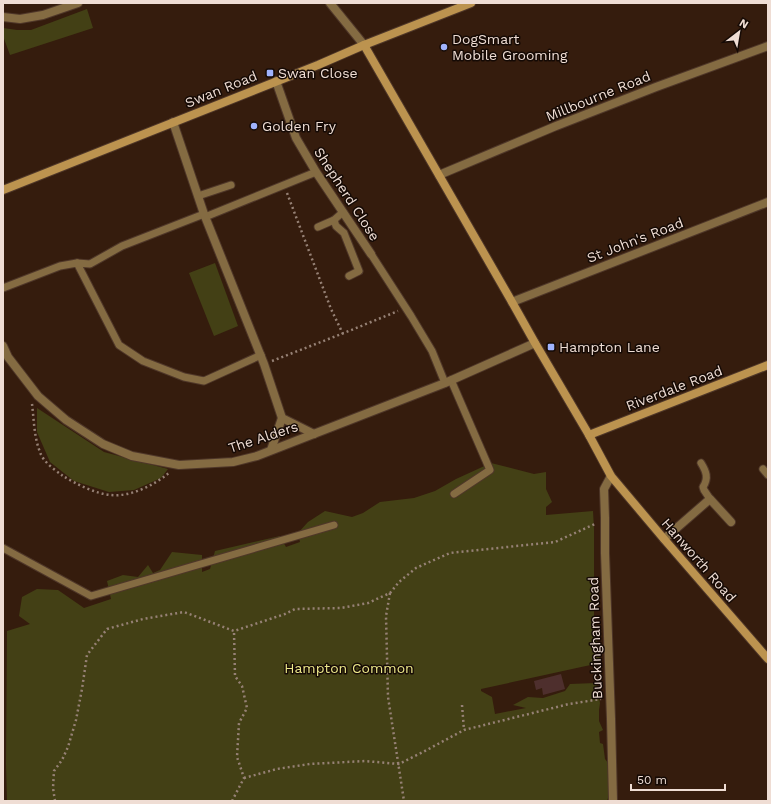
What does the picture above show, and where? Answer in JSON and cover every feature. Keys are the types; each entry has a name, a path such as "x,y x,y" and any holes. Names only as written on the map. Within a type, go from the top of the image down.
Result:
{"street":[{"path":"3,16 20,19 43,15 78,3"},
{"path":"330,3 364,45 589,435 611,476"},
{"name":"Swan Road","path":"3,190 471,3"},
{"name":"Millbourne Road","path":"439,175 556,126 768,46"},
{"name":"Shepherd Close","path":"276,81 296,138 316,172 371,254"},
{"path":"173,122 198,196 261,355 282,418 271,450"},
{"name":"St John's Road","path":"512,302 768,202"},
{"name":"The Alders","path":"3,346 8,357 38,396 66,420 103,444 132,456 179,465 233,462 257,456 448,381 535,343"},
{"name":"Riverdale Road","path":"589,435 768,365"},
{"path":"282,418 314,434"},
{"name":"Buckingham Road","path":"611,476 604,489 612,801"},
{"name":"Hanworth Road","path":"611,476 768,659"},
{"path":"664,539 710,499 731,522"}],"lane":[{"path":"3,288 60,266 77,263 90,264 122,246 316,172"},
{"path":"198,196 231,185"},
{"path":"318,227 334,220 343,212"},
{"path":"334,220 336,226 344,233 359,271 349,276"},
{"path":"371,254 432,351 448,381 490,470 454,494"},
{"path":"77,263 119,345 144,361 184,377 204,381 261,355"},
{"path":"701,463 707,475 706,482 703,487 710,499"},
{"path":"3,548 91,596 334,525"}],"path":[{"path":"284,185 342,334"},
{"path":"264,364 405,308"},
{"path":"38,396 32,402 35,430 40,454 52,468 75,484 99,493 111,495 134,493 161,480 179,465"},
{"path":"55,801 53,788 54,771 62,760 68,747 76,720 87,655 107,629 143,619 184,612 234,631 285,614 295,609 342,608 368,604 390,593 399,582 416,568 450,553 555,542 605,518"},
{"path":"390,593 386,616 388,697 404,801"},
{"path":"232,801 244,778 237,757 239,723 247,708 242,686 235,676 234,631"},
{"path":"244,778 277,769 310,764 366,761 399,764 464,730 569,704 610,698"},
{"path":"462,705 464,730"}],"green space":[{"path":"87,9 93,28 10,55 3,36 3,28 31,30"},
{"path":"215,263 238,326 214,336 189,273"},
{"path":"37,408 104,452 168,469 161,478 134,490 109,492 74,481 50,462 37,432"},
{"name":"Hampton Common","path":"491,463 534,474 546,472 546,489 552,502 546,507 546,515 593,511 594,620 600,659 595,662 595,664 481,689 481,691 492,697 495,714 526,708 513,705 528,697 543,698 565,691 570,684 596,683 600,703 599,721 603,730 599,732 600,743 603,744 605,759 612,768 613,784 607,801 7,801 7,631 30,624 19,616 22,597 37,589 58,590 84,608 111,599 107,581 123,575 138,577 148,565 153,573 160,570 172,552 202,555 202,572 210,569 215,551 280,536 286,547 300,542 298,533 308,522 325,511 352,517 363,513 380,502 414,498 435,491 456,479"}],"building":[{"path":"561,674 565,689 543,695 542,688 536,690 534,681"}],"place":[{"name":"DogSmart Mobile Grooming","path":"444,47"},
{"name":"Swan Close","path":"270,73"},
{"name":"Golden Fry","path":"254,126"},
{"name":"Hampton Lane","path":"551,347"}]}
